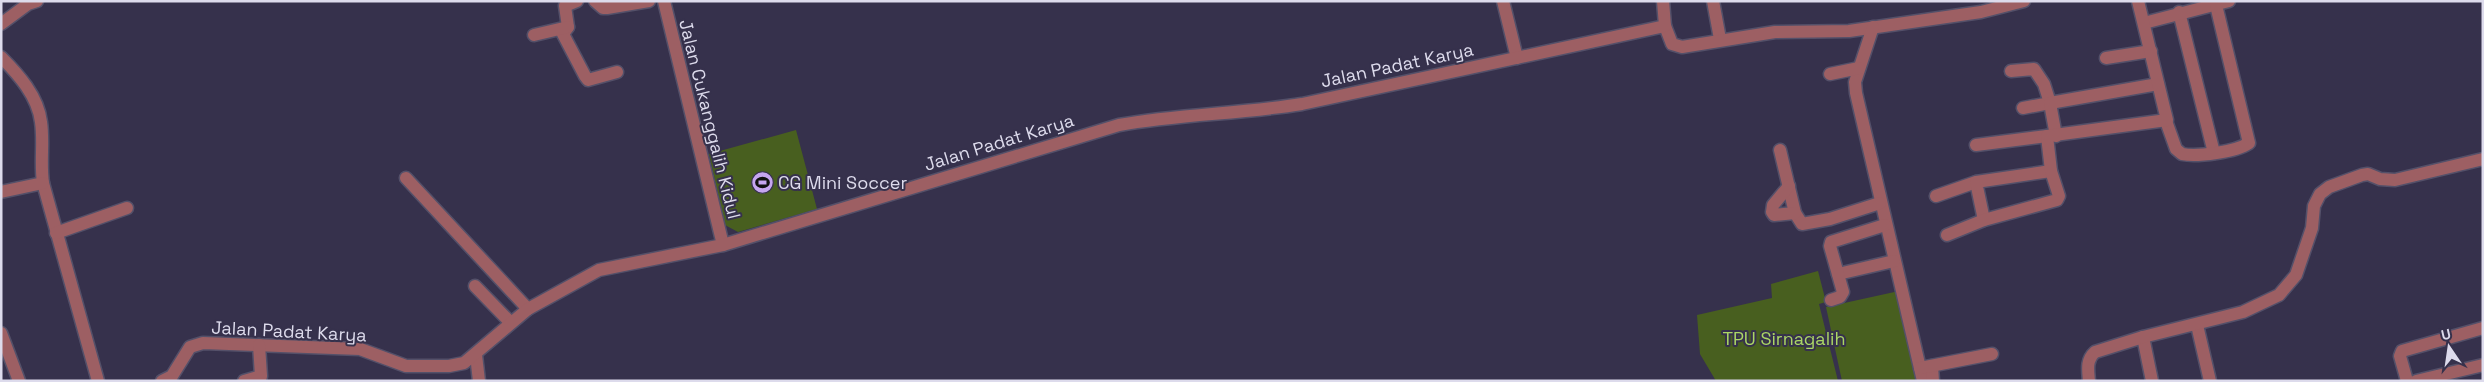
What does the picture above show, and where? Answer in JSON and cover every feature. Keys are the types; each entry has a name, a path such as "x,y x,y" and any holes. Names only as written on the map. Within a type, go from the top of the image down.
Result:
{"street":[{"path":"1,24 28,4 37,1"},
{"path":"577,1 565,6 568,27 563,34 588,80 617,72"},
{"path":"595,1 602,8 607,8 649,1"},
{"name":"Jalan Cukanggalih Kidul","path":"664,1 723,245"},
{"path":"1503,1 1517,58"},
{"path":"1663,1 1668,38 1676,46 1775,32 1837,33 1873,27 1961,7 1981,12 2008,3 2024,1"},
{"path":"1713,1 1720,39"},
{"path":"2138,1 2167,117 2166,121 2178,152 2188,155 2214,153 2244,146 2249,141 2222,3 2144,22"},
{"path":"2179,12 2214,153"},
{"name":"Jalan Padat Karya","path":"162,381 172,376 190,347 194,344 360,349 406,366 449,366 464,363 476,355 510,322 528,309 599,270 723,245 1119,125 1302,104 1665,26"},
{"path":"534,35 568,27"},
{"path":"1873,27 1855,82 1856,93 1894,261 1925,372 1933,381"},
{"path":"2106,58 2151,51"},
{"path":"1,57 23,79 38,110 41,122 40,166 43,183 98,381"},
{"path":"1830,74 1859,68"},
{"path":"1947,234 1984,220 2057,200 2059,196 2051,170 2050,103 2044,84 2034,69 2011,70"},
{"path":"2023,108 2158,84"},
{"path":"1976,145 2166,121"},
{"path":"1780,150 1795,213 1802,224 1810,224 1880,203"},
{"path":"2090,381 2088,365 2092,355 2143,337 2243,312 2279,295 2296,275 2312,228 2316,200 2329,187 2362,175 2368,174 2380,180 2395,180 2483,159"},
{"path":"1936,196 1976,182 2051,170"},
{"path":"406,178 528,309"},
{"path":"1976,182 1984,220"},
{"path":"1,192 43,183"},
{"path":"1789,186 1773,205 1772,212 1774,215 1795,213"},
{"path":"56,233 127,208"},
{"path":"1831,300 1843,294 1830,246 1832,242 1886,226"},
{"path":"1838,274 1894,261"},
{"path":"475,286 510,322"},
{"path":"2197,325 2210,381"},
{"path":"2407,381 2400,356 2402,351 2483,328"},
{"path":"1,333 19,381"},
{"path":"2143,337 2152,381"},
{"path":"244,381 261,376 259,345"},
{"path":"1925,372 1992,354"},
{"path":"476,355 479,381"},
{"path":"2416,381 2483,365"}],"green space":[{"name":"CG Mini Soccer","path":"796,130 817,209 738,232 725,225 709,154"},
{"name":"TPU Sirnagalih","path":"1818,271 1826,302 1819,304 1838,381 1716,381 1700,354 1697,315 1772,298 1771,284"},
{"path":"1899,291 1919,381 1842,381 1826,307"}],"place":[{"name":"CG Mini Soccer","path":"762,182"}]}
